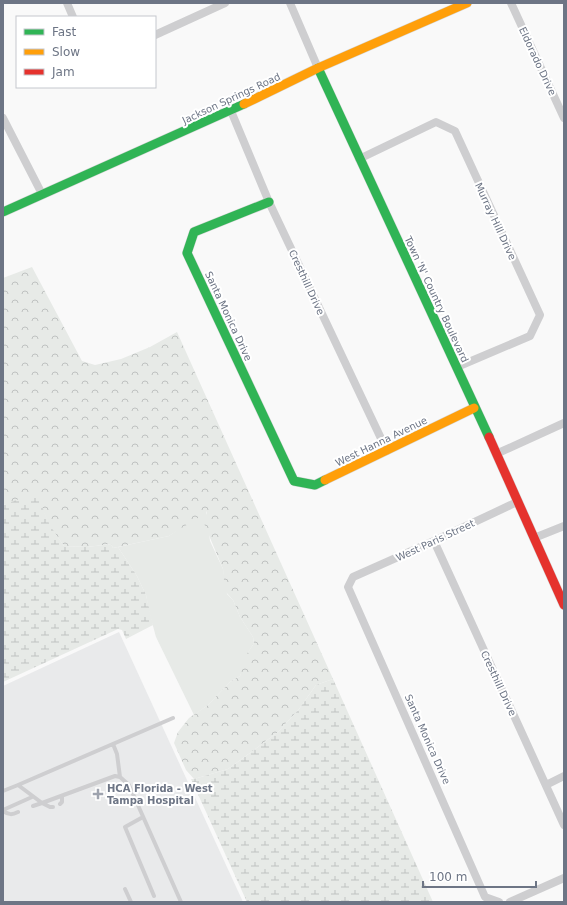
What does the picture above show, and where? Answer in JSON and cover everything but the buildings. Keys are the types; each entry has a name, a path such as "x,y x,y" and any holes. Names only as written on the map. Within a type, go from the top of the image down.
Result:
{"street":[{"path":"67,3 73,16"},
{"path":"156,36 225,3"},
{"name":"Town 'N' Country Boulevard","path":"290,3 359,159 457,367 474,408 564,605"},
{"name":"Jackson Springs Road","path":"3,212 231,111 318,68 467,3"},
{"name":"Eldorado Drive","path":"511,3 564,118"},
{"name":"Cresthill Drive","path":"231,111 269,202 387,451"},
{"path":"3,118 42,194"},
{"name":"Murray Hill Drive","path":"359,159 436,122 455,131 540,315 530,336 457,367"},
{"name":"Santa Monica Drive","path":"269,202 194,232 187,253 294,481"},
{"name":"West Hanna Avenue","path":"294,481 315,485 474,408"},
{"path":"496,454 564,423"},
{"name":"West Paris Street","path":"353,577 517,502"},
{"path":"534,538 564,526"},
{"name":"Cresthill Drive","path":"434,541 564,825"},
{"name":"Santa Monica Drive","path":"353,577 348,587 485,897 499,902"},
{"path":"546,785 564,776"},
{"path":"510,902 564,878"}],"lane":[{"path":"3,791 173,718"},
{"path":"113,744 117,754 120,777"},
{"path":"33,806 115,776 120,777 129,785 181,902"},
{"path":"18,785 42,803 53,807"},
{"path":"18,812 11,815 7,814 3,810 32,796"},
{"path":"60,804 62,802 62,796"},
{"path":"143,817 125,827 154,896"},
{"path":"125,889 131,902"}],"shaded area":[{"name":"HCA Florida - West Tampa Hospital","path":"119,632 243,902 3,902 3,686"}],"green space":[{"path":"32,267 82,361 95,365 121,359 150,347 177,332 333,679 316,685 299,709 278,732 228,769 194,779 186,770 174,743 178,732 189,718 208,705 230,682 240,676 245,657 254,643 253,637 240,617 233,600 225,591 223,569 203,521 207,513 206,511 201,516 169,536 113,548 111,544 87,547 64,546 51,528 42,509 5,504 3,506 3,278"},
{"path":"40,496 43,510 64,546 87,547 111,544 113,548 118,547 137,576 146,595 153,625 126,639 122,630 118,629 3,682 3,506 25,497"},
{"path":"206,510 210,541 223,569 227,594 233,600 240,617 253,637 254,643 249,651 240,676 230,682 208,705 194,715 156,637 146,595 137,576 118,547 169,536"},
{"path":"333,679 433,902 247,902 191,779 228,769 278,732 299,709 316,685"}],"traffic: fast":[{"path":"318,68 489,437"},
{"path":"3,212 244,104"},
{"path":"269,202 194,232 187,253 294,481 315,485 325,480"}],"traffic: slow":[{"path":"244,104 318,68 467,3"},
{"path":"325,480 474,408"}],"traffic: jam":[{"path":"489,437 564,605"}],"place":[{"name":"HCA Florida - West Tampa Hospital","path":"98,794"}]}
